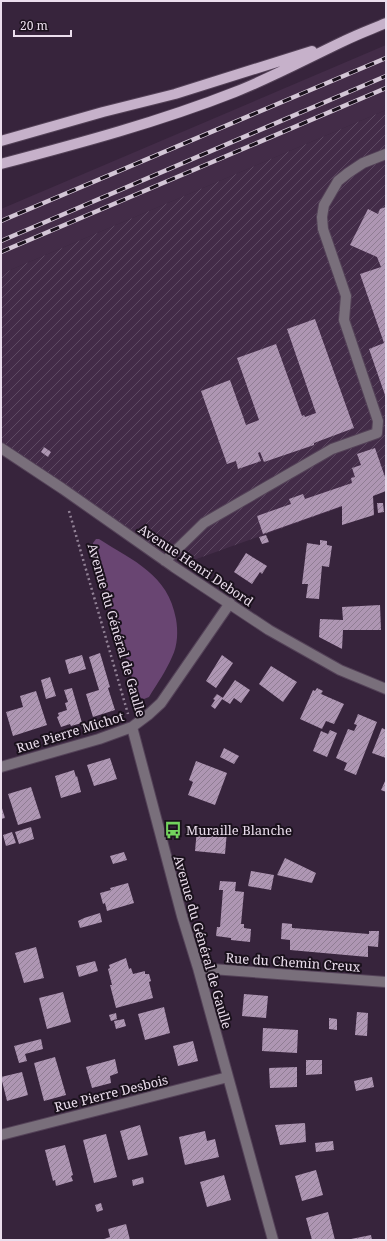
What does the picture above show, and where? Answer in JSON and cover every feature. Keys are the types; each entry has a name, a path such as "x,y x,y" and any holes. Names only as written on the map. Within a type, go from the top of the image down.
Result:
{"main road":[{"path":"1,164 73,145 170,116 236,92 386,23"},
{"path":"1,141 103,112 175,94 344,41"}],"street":[{"path":"165,561 204,523 332,449 377,433 378,421 344,320 346,296 323,229 322,217 324,205 338,181 348,172 386,154"},
{"name":"Avenue Henri Debord","path":"1,448 63,489 165,561 269,630 340,670 386,689"},
{"name":"Rue Pierre Michot","path":"1,767 99,739 132,727 161,703 230,603"},
{"name":"Avenue du Général de Gaulle","path":"132,727 180,909 198,968 273,1240"},
{"name":"Rue du Chemin Creux","path":"198,968 386,982"},
{"name":"Rue Pierre Desbois","path":"1,1135 228,1077"}],"path":[{"name":"Avenue du Général de Gaulle","path":"63,489 132,727"}],"shaded area":[{"path":"386,45 386,110 1,274 1,209"},
{"path":"386,110 386,491 174,567 1,447 1,274"},
{"path":"96,539 99,539 124,554 147,570 157,580 172,604 177,628 177,638 174,652 170,662 149,697 144,699 138,697 93,549 93,543"}],"building":[{"path":"386,207 386,398 369,349 384,343 360,274 381,267 377,257 350,245 368,209 378,214 380,209"},
{"path":"315,319 354,428 314,443 314,445 264,462 260,452 258,453 261,461 238,469 236,461 227,464 201,391 230,380 246,425 259,420 237,358 276,344 302,416 304,415 305,417 316,413 287,329"},
{"path":"44,447 51,452 48,457 41,452"},
{"path":"375,448 386,480 386,491 373,496 374,515 342,525 342,506 263,534 257,516 291,504 289,499 303,494 305,499 352,483 351,478 355,477 352,468 361,465 357,454"},
{"path":"377,503 383,503 384,512 378,513"},
{"path":"266,535 269,542 262,544 259,537"},
{"path":"320,540 327,541 327,545 332,546 329,567 322,566 319,599 306,598 308,584 302,584 307,543 320,545"},
{"path":"246,553 267,566 262,574 260,572 252,584 234,572"},
{"path":"380,605 381,630 343,630 342,649 319,637 320,619 343,620 342,607"},
{"path":"100,653 115,710 93,717 86,694 99,690 89,657"},
{"path":"82,655 86,669 69,674 65,660"},
{"path":"222,655 233,663 216,688 206,681"},
{"path":"271,666 297,682 283,702 259,684"},
{"path":"50,677 56,696 46,699 41,680"},
{"path":"235,680 250,690 241,703 234,698 230,704 222,699"},
{"path":"72,688 82,723 71,726 70,724 61,727 57,717 59,716 58,713 67,710 65,703 68,702 64,690"},
{"path":"317,688 323,691 321,694 344,704 334,724 326,721 322,729 300,719 313,690 315,691"},
{"path":"36,691 47,725 13,736 6,712 23,707 20,696"},
{"path":"217,694 223,698 215,709 211,706 215,700 213,699"},
{"path":"358,714 377,722 356,775 344,770 347,763 336,758 348,729 354,731 357,725 354,724"},
{"path":"382,728 386,730 386,758 372,753"},
{"path":"330,730 337,733 327,757 313,751 321,731 328,734"},
{"path":"224,748 239,756 234,764 220,757"},
{"path":"110,758 117,779 94,786 87,765"},
{"path":"196,761 227,773 215,805 188,795 193,782 189,780"},
{"path":"74,770 81,792 61,798 55,776"},
{"path":"386,779 386,792 381,790"},
{"path":"31,787 41,818 18,825 8,794"},
{"path":"1,805 5,818 1,819"},
{"path":"31,827 34,839 19,844 15,832"},
{"path":"197,829 227,831 225,854 195,851"},
{"path":"12,832 16,843 6,846 3,835"},
{"path":"124,852 127,860 113,864 110,856"},
{"path":"285,858 316,873 312,883 277,875"},
{"path":"251,871 274,875 271,890 248,886"},
{"path":"220,881 236,882 235,891 244,892 241,924 244,924 244,928 251,929 250,942 231,940 231,938 216,936 217,927 220,927 223,890 219,890"},
{"path":"128,883 134,903 107,911 100,893 111,890 110,888"},
{"path":"100,913 102,922 80,928 78,921"},
{"path":"282,923 292,924 292,928 369,934 369,931 379,931 378,947 368,946 368,957 290,950 290,940 281,939"},
{"path":"36,947 44,978 24,983 15,953"},
{"path":"126,958 129,969 131,968 133,974 145,971 145,974 149,974 151,981 149,982 153,998 116,1008 110,985 112,985 108,969 110,968 109,965"},
{"path":"95,961 98,971 79,977 76,966"},
{"path":"63,992 71,1022 47,1029 39,998"},
{"path":"244,994 268,996 266,1018 242,1016"},
{"path":"164,1007 170,1033 145,1040 138,1014"},
{"path":"357,1012 368,1013 367,1036 355,1035"},
{"path":"116,1013 117,1019 111,1021 109,1015"},
{"path":"329,1018 337,1019 337,1030 329,1029"},
{"path":"124,1019 126,1026 116,1029 114,1021"},
{"path":"263,1028 298,1030 297,1053 262,1051"},
{"path":"41,1039 43,1049 25,1054 27,1061 19,1063 14,1046"},
{"path":"193,1041 198,1061 178,1066 173,1046"},
{"path":"55,1057 66,1095 44,1101 34,1063"},
{"path":"115,1059 118,1073 110,1076 111,1083 92,1088 86,1067"},
{"path":"306,1060 322,1060 322,1074 306,1075"},
{"path":"297,1067 297,1087 270,1088 269,1068"},
{"path":"22,1072 28,1095 7,1101 1,1077"},
{"path":"372,1077 374,1087 356,1091 354,1081"},
{"path":"305,1123 306,1142 280,1145 275,1125"},
{"path":"140,1125 148,1155 128,1160 120,1131"},
{"path":"205,1131 207,1141 215,1139 219,1157 185,1165 179,1137"},
{"path":"106,1134 117,1177 94,1183 83,1140"},
{"path":"333,1141 334,1150 316,1152 315,1143"},
{"path":"65,1145 73,1175 71,1176 73,1181 56,1186 55,1180 53,1181 45,1150"},
{"path":"316,1170 323,1195 302,1201 295,1176"},
{"path":"224,1175 231,1200 207,1207 200,1182"},
{"path":"143,1177 144,1183 133,1186 132,1180"},
{"path":"101,1203 103,1210 97,1212 95,1205"},
{"path":"328,1212 335,1240 312,1240 306,1218"},
{"path":"126,1224 130,1240 101,1240 110,1237 108,1229"},
{"path":"371,1235 372,1240 351,1240 351,1239"}],"railway":[{"path":"1,221 386,58"},
{"path":"1,241 386,76"},
{"path":"1,252 386,88"}],"place":[{"name":"Muraille Blanche","path":"173,830"}]}
